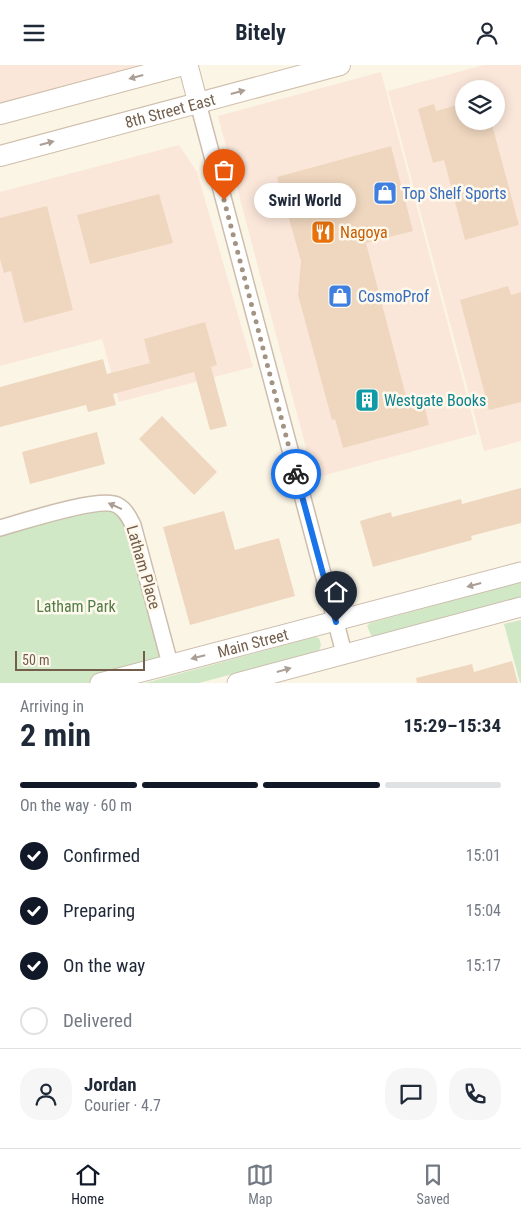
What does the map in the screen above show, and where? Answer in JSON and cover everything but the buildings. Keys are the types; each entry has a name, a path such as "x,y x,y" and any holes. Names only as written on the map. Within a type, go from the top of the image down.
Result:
{"main road":[{"path":"0,114 183,65"},
{"name":"8th Street East","path":"0,156 340,65"}],"street":[{"path":"188,65 344,653"},
{"name":"Latham Place","path":"0,528 99,501 116,504 127,513 133,525 170,663"},
{"name":"Main Street","path":"100,683 521,572"},
{"name":"Main Street","path":"237,683 521,607"}],"shaded area":[{"path":"0,65 183,65 0,114"},
{"path":"484,65 521,65 521,441 484,451 388,91"},
{"path":"381,72 477,434 314,478 218,116"},
{"path":"179,145 197,172 253,367 119,402 102,339 0,366 0,192"}],"green space":[{"name":"Latham Park","path":"81,506 127,513 170,664 100,683 0,683 0,528"},
{"path":"521,582 521,597 372,637 367,626 370,623"},
{"path":"521,620 521,683 520,683 504,624"},
{"path":"315,637 319,638 321,645 319,651 199,683 145,683"}],"way so far":[{"path":"224,200 296,474"}],"place":[{"name":"Top Shelf Sports","path":"385,193"},
{"name":"Swirl World","path":"224,200"},
{"name":"Nagoya","path":"323,232"},
{"name":"CosmoProf","path":"340,296"},
{"name":"Westgate Books","path":"367,400"}],"route":[{"path":"296,474 336,622"}]}
